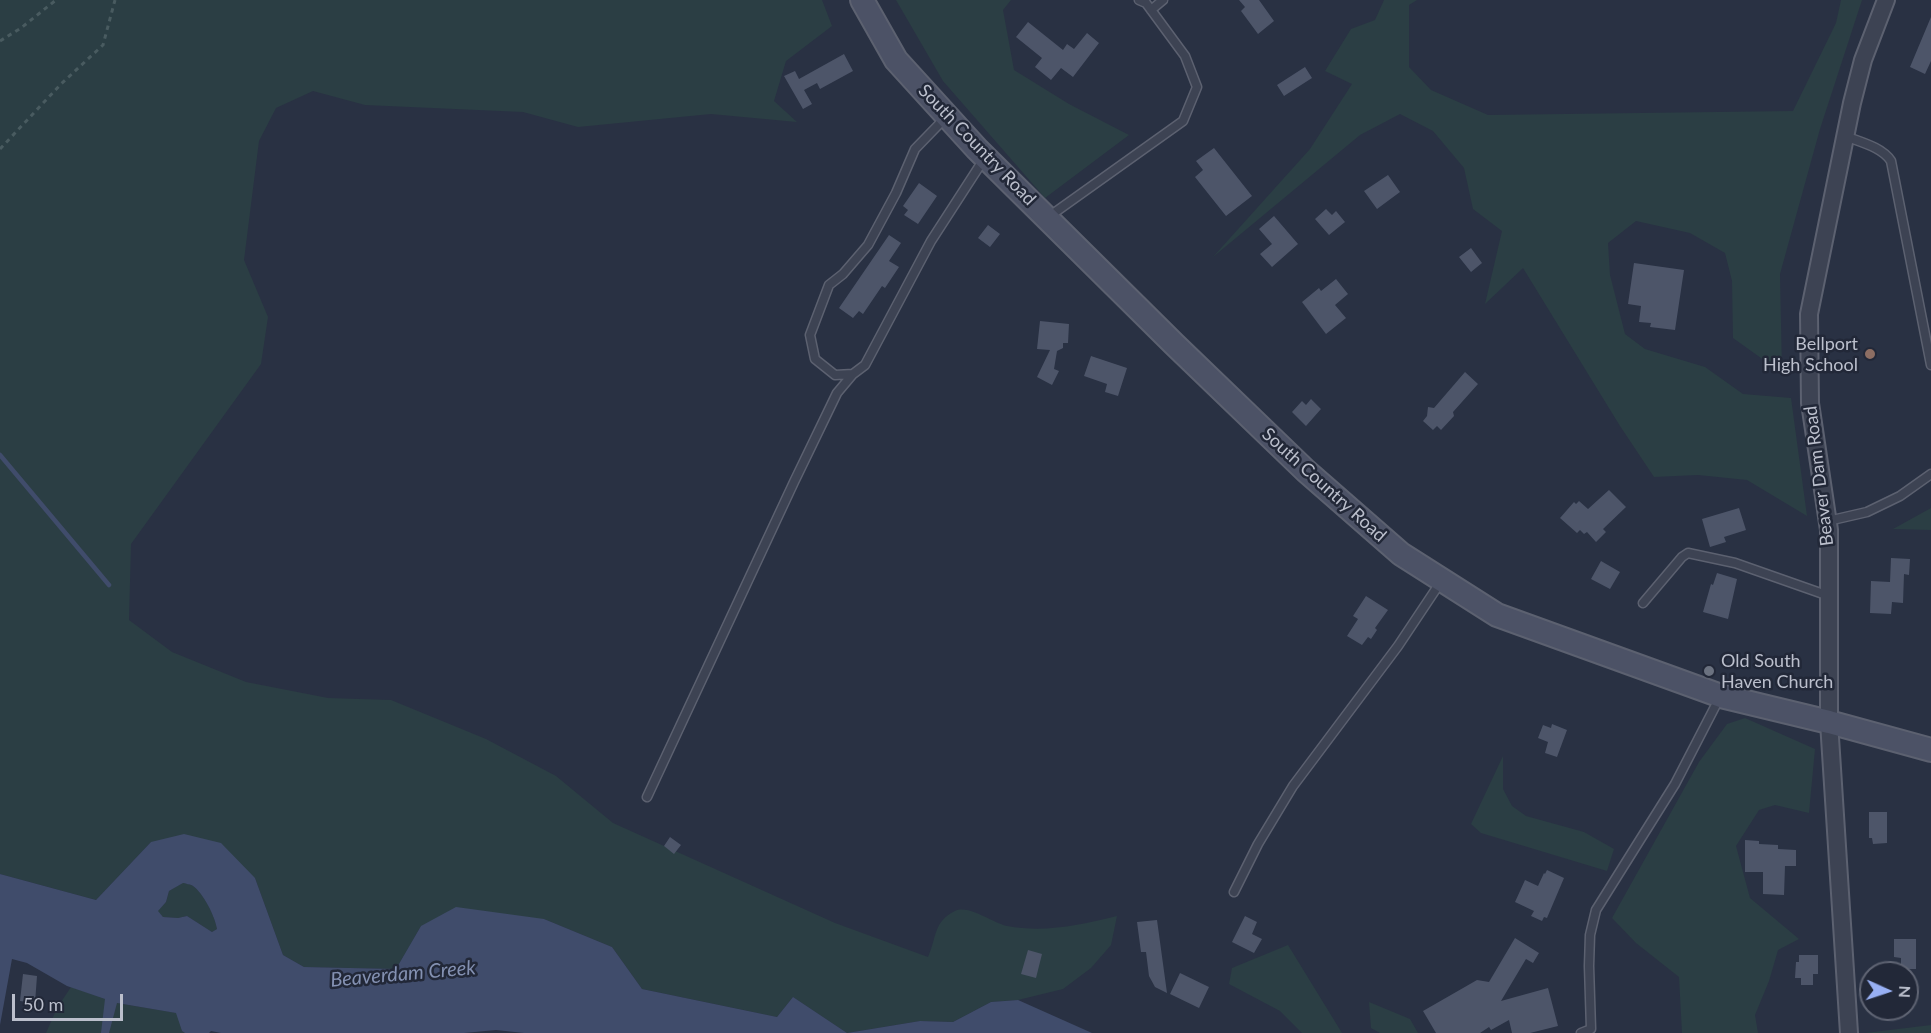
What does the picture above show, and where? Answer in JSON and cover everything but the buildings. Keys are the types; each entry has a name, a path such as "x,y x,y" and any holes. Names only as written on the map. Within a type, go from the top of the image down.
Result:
{"main road":[{"name":"South Country Road","path":"862,0 896,60 985,158 1306,471 1401,554 1497,615 1721,696 1931,750"}],"street":[{"name":"Beaver Dam Road","path":"1849,1033 1829,722 1828,521 1810,403 1809,314 1845,136 1863,60 1886,0"}],"lane":[{"path":"1047,218 1183,121 1197,87 1185,56 1146,3 1139,0"},
{"path":"1151,10 1163,0"},
{"path":"853,374 835,375 814,359 810,335 829,285 843,274 868,245 896,193 915,149 947,116"},
{"path":"1845,136 1882,152 1892,160 1931,365"},
{"path":"647,797 837,393 853,374 865,365 931,241 985,158"},
{"path":"1828,521 1867,512 1900,496 1931,474"},
{"path":"1643,603 1688,553 1735,563 1829,596"},
{"path":"1234,892 1257,844 1293,786 1398,646 1443,580"},
{"path":"1581,1033 1591,1029 1590,935 1596,910 1676,784 1721,696"}],"path":[{"path":"0,41 21,28 56,0"},
{"path":"0,149 61,84 103,45 116,0"}],"shaded area":[{"path":"0,0 822,0 832,26 786,61 774,101 797,122 711,114 578,127 523,112 365,105 313,91 276,108 259,141 244,260 268,317 261,364 131,544 129,620 172,652 246,682 328,698 391,700 486,739 556,776 613,823 835,923 928,957 939,925 948,915 960,910 973,912 1007,926 1035,929 1076,925 1117,916 1111,945 1091,968 1063,989 1018,1000 991,1002 953,1022 920,1021 847,1033 793,997 777,1017 642,989 612,947 544,919 421,926 396,969 304,967 283,955 255,878 151,842 96,900 0,874"},
{"path":"896,0 1011,0 1003,10 1014,70 1069,104 1129,135 1045,198 943,81"},
{"path":"1384,0 1417,0 1409,5 1409,67 1431,90 1488,115 1793,111 1836,23 1841,0 1862,0 1820,129 1780,274 1782,373 1733,338 1732,281 1725,253 1690,233 1636,221 1608,243 1610,275 1625,334 1645,349 1705,367 1743,394 1791,398 1807,516 1747,480 1698,475 1654,477 1523,268 1485,304 1502,231 1473,209 1464,168 1433,131 1400,114 1360,135 1213,257 1310,149 1352,84 1325,71 1351,29 1375,20"},
{"path":"1931,508 1931,530 1893,529"},
{"path":"1745,718 1815,749 1809,813 1775,805 1759,810 1736,846 1750,898 1799,939 1778,950 1769,981 1755,1015 1758,1033 1682,1033 1679,977 1636,943 1612,918 1699,762 1727,724"},
{"path":"1503,756 1503,789 1512,806 1526,816 1584,832 1614,849 1607,871 1481,833 1471,824"},
{"path":"184,882 193,886 201,894 217,929 212,932 187,916 163,917 157,911 166,902 169,891"},
{"path":"1288,945 1342,1033 1302,1033 1280,1011 1229,984 1232,968"},
{"path":"71,987 117,1003 177,1013 182,1031 185,1033 46,1033 57,1008"},
{"path":"1369,1002 1410,1019 1418,1033 1380,1033 1371,1028"},
{"path":"1931,1025 1931,1033 1865,1033"}],"water":[{"name":"Beaverdam Creek","path":"184,834 221,843 255,878 283,955 304,967 396,969 421,926 456,907 544,919 612,947 642,989 777,1017 793,997 847,1033 524,1033 496,1030 464,1033 221,1033 211,1031 209,1033 185,1033 182,1031 176,1013 117,1003 109,1033 101,1033 105,999 67,986 27,963 12,959 0,1025 0,874 96,900 151,842","holes":["184,883 193,886 201,894 217,929 212,932 187,916 163,917 158,911 166,902 169,891"]},
{"path":"1018,1000 1092,1033 847,1033 920,1021 953,1022 991,1002"}],"waterway":[{"path":"0,455 109,585"}],"place":[{"name":"Bellport High School","path":"1870,354"},
{"name":"Old South Haven Church","path":"1709,671"}]}
